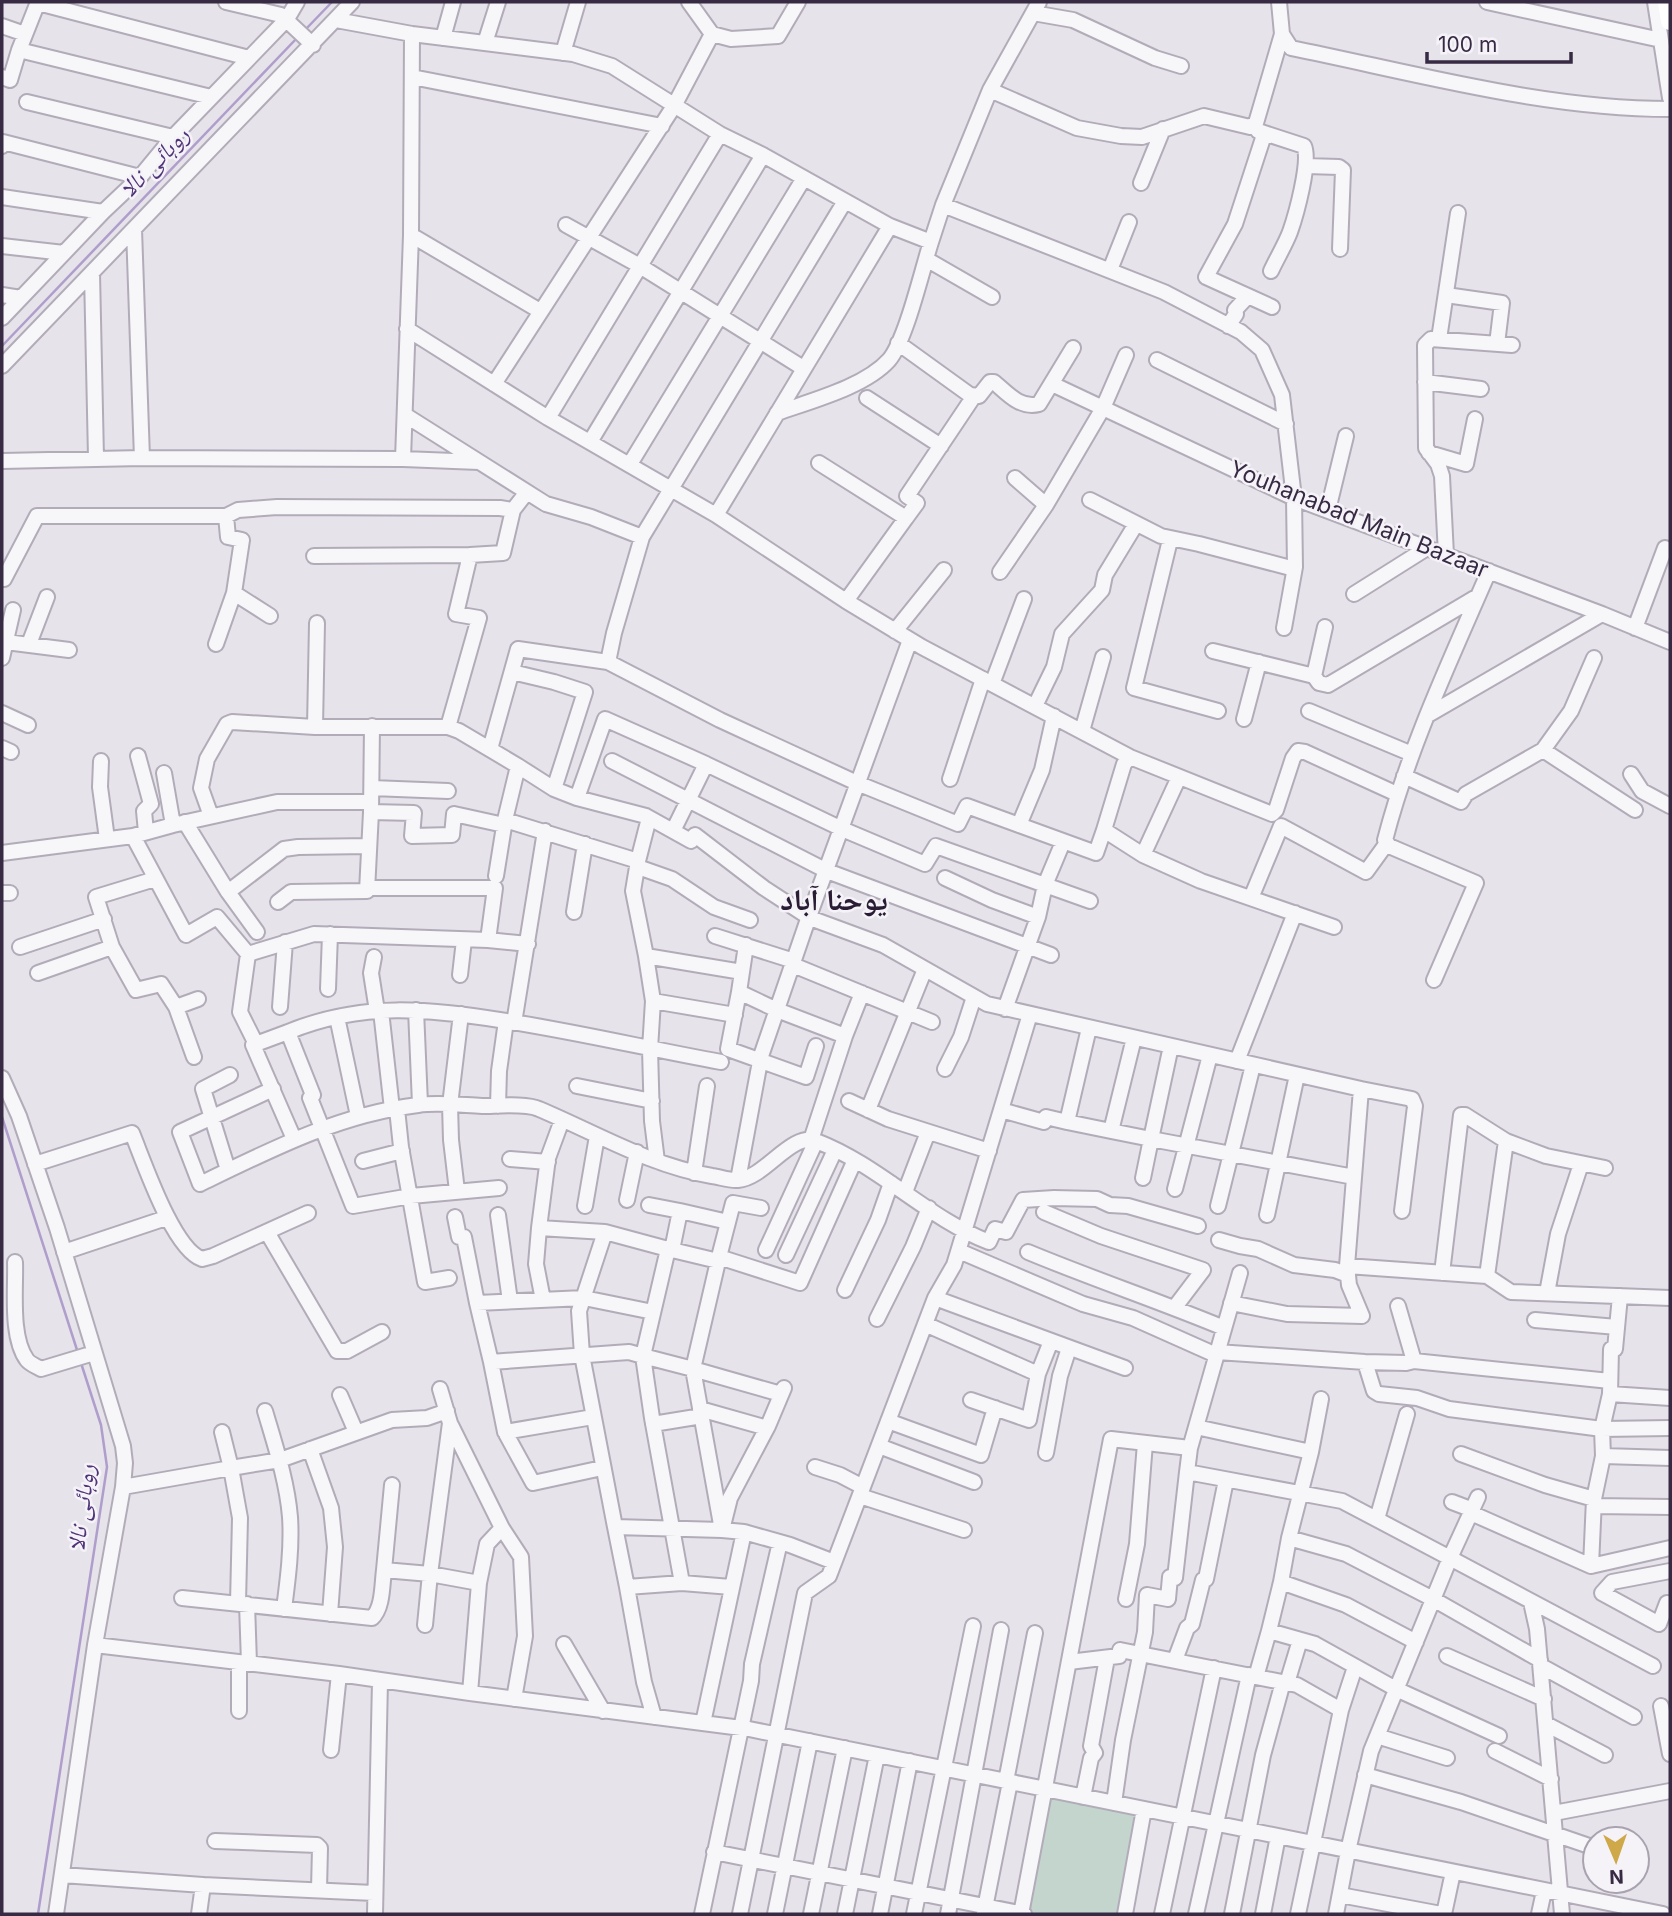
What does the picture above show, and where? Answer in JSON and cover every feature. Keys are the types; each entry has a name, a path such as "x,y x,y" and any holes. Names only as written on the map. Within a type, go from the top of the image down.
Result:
{"main road":[{"path":"1667,2 1670,21"}],"street":[{"path":"226,2 258,6 281,15 311,43"},
{"path":"2,318 140,177 211,97 288,20 297,2"},
{"path":"2,366 352,2"},
{"path":"443,38 453,2"},
{"path":"485,43 498,2"},
{"path":"563,53 578,2"},
{"path":"689,2 712,34 731,39 778,36 798,2"},
{"path":"1251,127 1255,123 1282,34 1279,2"},
{"path":"1487,2 1507,4 1661,40"},
{"path":"1655,2 1670,98"},
{"path":"2,77 10,80 38,3 249,58"},
{"path":"777,412 820,398 872,374 890,358 898,342 943,205 990,90 1036,7 1073,20 1155,58 1181,66"},
{"path":"336,20 412,34 563,53 612,66 720,134 890,226 931,242"},
{"path":"2,26 25,34"},
{"path":"403,459 411,234 412,34"},
{"path":"494,384 662,126 712,34"},
{"path":"1282,34 1290,48 1539,99 1623,109 1670,109"},
{"path":"19,50 211,97"},
{"path":"412,76 662,126"},
{"path":"990,90 1077,128 1121,136 1142,137 1204,116 1251,127 1264,135 1304,146 1306,166 1291,230 1271,271"},
{"path":"27,102 173,137"},
{"path":"1141,183 1163,129"},
{"path":"548,418 720,134"},
{"path":"1264,135 1235,224 1206,277 1272,307"},
{"path":"2,146 3,142 140,177"},
{"path":"590,442 763,155"},
{"path":"1306,166 1339,167 1343,170 1340,248"},
{"path":"631,464 804,178"},
{"path":"2,197 103,212"},
{"path":"608,662 642,537 845,201"},
{"path":"943,205 1164,292 1228,326 1262,350 1282,395 1294,498 1296,567 1284,628"},
{"path":"1439,340 1458,213"},
{"path":"1110,271 1129,222"},
{"path":"566,225 640,266 803,368"},
{"path":"716,515 890,226"},
{"path":"134,229 142,458"},
{"path":"411,234 540,311"},
{"path":"2,246 64,253"},
{"path":"926,259 992,297"},
{"path":"92,273 96,458"},
{"path":"2,295 21,298"},
{"path":"1446,295 1502,303 1505,345 1431,339 1425,345 1426,448 1438,464 1442,477 1446,555"},
{"path":"1228,326 1236,314 1235,310 1248,296"},
{"path":"407,329 548,418 716,515 910,640 1130,757 1272,814 1276,810 1293,758 1298,751 1306,752 1397,794"},
{"path":"898,342 974,396 979,396 989,382 994,382 1022,404 1032,406 1039,404 1073,348"},
{"path":"1000,572 1046,505 1103,408 1126,355"},
{"path":"1157,360 1286,424"},
{"path":"1425,382 1481,389"},
{"name":"Youhanabad Main Bazaar","path":"1052,384 1294,498 1670,642"},
{"path":"846,601 917,503 907,496 974,396"},
{"path":"867,398 941,446"},
{"path":"405,415 546,504 591,517 642,537"},
{"path":"1429,453 1466,464 1475,419"},
{"path":"1328,510 1346,436"},
{"path":"2,461 142,458 480,462"},
{"path":"819,463 906,518"},
{"path":"1015,478 1046,505"},
{"path":"314,556 503,553 513,510 527,492"},
{"path":"1090,500 1170,540 1199,544 1296,567"},
{"path":"2,579 37,516 226,516 238,510 277,507 513,510"},
{"path":"216,644 234,593 242,540 228,537 226,516"},
{"path":"1035,706 1054,667 1062,634 1102,590 1105,575 1136,524"},
{"path":"1170,540 1134,688 1218,711"},
{"path":"1354,594 1427,548"},
{"path":"1635,628 1665,548"},
{"path":"448,727 479,618 456,614 470,555"},
{"path":"895,631 944,570"},
{"path":"1434,980 1476,883 1389,846 1385,840 1397,794 1427,715 1489,571"},
{"path":"234,593 270,616"},
{"path":"1213,651 1314,676 1319,683 1328,685 1478,596"},
{"path":"29,644 47,597"},
{"path":"950,779 987,682 1024,599"},
{"path":"2,658 13,610"},
{"path":"1427,715 1602,614"},
{"path":"316,727 317,622"},
{"path":"1314,676 1325,627"},
{"path":"738,1180 761,1060 793,963 910,640"},
{"path":"6,642 69,650"},
{"path":"490,749 518,649 608,662 720,720 857,783 958,824 967,806 1096,853 1124,764 1130,757"},
{"path":"1082,732 1103,657"},
{"path":"1404,775 1461,802 1466,794 1543,750 1572,711 1594,658"},
{"path":"1244,719 1259,662"},
{"path":"512,672 585,692 554,789"},
{"path":"1309,710 1412,754"},
{"path":"2,713 28,725"},
{"path":"1019,825 1041,770 1054,716"},
{"path":"578,798 605,719 842,829 925,864 936,846 1090,901"},
{"path":"211,816 201,788 207,758 227,724 232,722 316,727 448,727 490,749 554,789 649,818 691,841 695,835 764,888 810,918 883,945 987,1004 1412,1100 1415,1106 1402,1211"},
{"path":"368,888 372,726"},
{"path":"1543,750 1635,810"},
{"path":"138,756 151,804 144,811 139,834 155,879 186,935 217,917 248,954 240,1012 256,1044"},
{"path":"101,761 100,786 107,839"},
{"path":"612,761 827,871 1051,954"},
{"path":"673,831 706,764"},
{"path":"496,876 518,766"},
{"path":"164,773 179,823 257,932"},
{"path":"1631,774 1642,791 1670,806"},
{"path":"1143,855 1179,777"},
{"path":"2,853 139,834 277,802 371,801 448,791"},
{"path":"371,801 414,813 412,835 452,835 454,814 545,831 638,864 672,879 713,907 750,920"},
{"path":"649,818 633,891 653,1001 650,1049 657,1160"},
{"path":"1251,898 1281,826 1366,872 1387,843"},
{"path":"1104,830 1143,855 1201,881 1334,927"},
{"path":"498,1107 499,1071 528,944 545,831"},
{"path":"1005,1009 1038,917 1045,885 1063,842"},
{"path":"574,912 585,844"},
{"path":"228,892 284,849 369,846"},
{"path":"945,878 992,900 1038,917"},
{"path":"155,879 96,897 112,947 136,990 161,984 176,1007 194,1057"},
{"path":"278,902 291,892 364,892 368,888 495,888 488,940"},
{"path":"1237,1061 1295,913"},
{"path":"20,947 104,919"},
{"path":"248,954 314,934 488,940 528,944"},
{"path":"328,989 330,934"},
{"path":"715,936 793,963 932,1022"},
{"path":"460,975 464,940"},
{"path":"280,1007 285,943"},
{"path":"746,945 728,1049 806,1077 816,1046"},
{"path":"38,973 112,947"},
{"path":"646,956 742,972"},
{"path":"374,957 371,973 425,1282 449,1278"},
{"path":"868,1110 925,969"},
{"path":"739,992 845,1036"},
{"path":"766,1250 813,1140 826,1088 862,993"},
{"path":"945,1069 961,1037 974,996"},
{"path":"176,1007 198,999"},
{"path":"653,1001 735,1015"},
{"path":"416,1010 420,1104"},
{"path":"294,1139 253,1045 311,1023 337,1017 379,1011 416,1010 461,1014 560,1029 721,1062"},
{"path":"457,1191 450,1105 461,1014"},
{"path":"740,1914 805,1593 829,1576 925,1324 954,1265 1030,1014"},
{"path":"337,1017 358,1116"},
{"path":"1067,1122 1089,1028"},
{"path":"288,1032 313,1095 310,1098 321,1129 354,1206 411,1196 499,1188"},
{"path":"1111,1131 1134,1038"},
{"path":"1143,1178 1171,1046"},
{"path":"1175,1189 1210,1055"},
{"path":"1218,1206 1253,1065"},
{"path":"228,1170 203,1089 230,1075"},
{"path":"1267,1215 1297,1075"},
{"path":"2,1078 10,1091 64,1252 92,1354 123,1446 123,1487 95,1645 56,1914"},
{"path":"577,1086 652,1101"},
{"path":"694,1173 707,1086"},
{"path":"1231,1303 1287,1314 1360,1317 1362,1313 1349,1285 1347,1270 1361,1089"},
{"path":"273,1090 180,1132 200,1184 294,1139 358,1116 420,1104 536,1107 637,1153 694,1173 738,1180 756,1174 797,1142 813,1140 891,1183 964,1233 989,1242 995,1229 1006,1233 1023,1200 1097,1199 1198,1226"},
{"path":"849,1101 928,1132 989,1151"},
{"path":"1001,1110 1044,1122 1046,1117 1354,1177"},
{"path":"1442,1273 1461,1115 1506,1140 1546,1156 1605,1168"},
{"path":"543,1300 536,1264 539,1227 548,1162 562,1120"},
{"path":"905,1192 928,1132"},
{"path":"35,1164 132,1133 166,1218 190,1252 202,1259 308,1213"},
{"path":"586,1206 597,1136"},
{"path":"1487,1276 1506,1140"},
{"path":"786,1255 835,1150"},
{"path":"363,1161 402,1151"},
{"path":"627,1200 637,1153"},
{"path":"510,1159 548,1162"},
{"path":"539,1227 605,1232 719,1259 800,1283 854,1162"},
{"path":"1547,1293 1558,1234 1581,1164"},
{"path":"845,1290 878,1220 891,1183"},
{"path":"722,1530 693,1369 733,1203 761,1208"},
{"path":"649,1205 728,1222"},
{"path":"877,1319 929,1208"},
{"path":"680,1211 643,1356 682,1583"},
{"path":"1044,1212 1101,1236 1203,1270 1175,1307"},
{"path":"498,1215 510,1301"},
{"path":"455,1217 459,1237 464,1237 505,1432 533,1483 603,1468"},
{"path":"64,1252 166,1218"},
{"path":"267,1232 337,1351 347,1351 383,1332"},
{"path":"605,1232 579,1311 582,1356 643,1682 654,1717"},
{"path":"1219,1240 1258,1249 1294,1265 1335,1270 1487,1276 1511,1292 1670,1298"},
{"path":"959,1251 1083,1304 1133,1318 1216,1353 1365,1362 1414,1361 1610,1387 1670,1398"},
{"path":"1028,1252 1224,1328"},
{"path":"15,1262 16,1326 28,1361 40,1369 92,1354"},
{"path":"1114,1803 1123,1740 1145,1632 1147,1595 1168,1599 1170,1577 1175,1578 1190,1448 1240,1273"},
{"path":"1591,1566 1594,1503 1603,1456 1602,1429 1610,1387 1611,1349 1615,1349 1620,1296"},
{"path":"477,1303 584,1298 653,1312"},
{"path":"936,1298 1125,1368"},
{"path":"1398,1306 1414,1361"},
{"path":"1535,1320 1617,1327"},
{"path":"925,1324 1038,1374"},
{"path":"971,1400 1029,1420 1038,1374 1051,1342"},
{"path":"1046,1453 1060,1376 1069,1348"},
{"path":"491,1362 629,1352 783,1391 730,1498 722,1530"},
{"path":"1365,1362 1374,1391 1379,1394 1417,1398 1449,1409 1602,1429 1670,1428"},
{"path":"440,1390 449,1417 502,1528 521,1557 525,1636 514,1699"},
{"path":"340,1395 356,1432"},
{"path":"1196,1914 1214,1823 1252,1676 1269,1630 1281,1582 1321,1399"},
{"path":"888,1421 981,1455 995,1408"},
{"path":"265,1411 280,1460 290,1516 290,1557 284,1609"},
{"path":"653,1424 701,1413 767,1428"},
{"path":"1377,1519 1407,1413"},
{"path":"123,1487 280,1460 392,1420 449,1417"},
{"path":"425,1625 449,1417"},
{"path":"505,1432 593,1417"},
{"path":"1196,1427 1311,1452"},
{"path":"222,1432 240,1518 244,1662 239,1711"},
{"path":"714,1852 951,1898 985,1910 1022,1914 1111,1439 1190,1448"},
{"path":"1126,1599 1137,1544 1145,1443"},
{"path":"879,1446 974,1482"},
{"path":"310,1449 331,1508 335,1547 330,1614"},
{"path":"1461,1454 1594,1503 1670,1507"},
{"path":"1603,1456 1670,1458"},
{"path":"815,1467 840,1475 861,1492 964,1530"},
{"path":"1187,1472 1342,1501 1653,1666"},
{"path":"1175,1660 1186,1628 1192,1624 1203,1580 1206,1579 1226,1480"},
{"path":"182,1598 372,1618 376,1616 393,1485"},
{"path":"1452,1502 1474,1507 1591,1566 1670,1548"},
{"path":"1336,1914 1365,1775 1377,1736 1450,1558 1474,1507"},
{"path":"615,1527 744,1532 780,1542 834,1563"},
{"path":"470,1693 480,1583 487,1544 502,1528"},
{"path":"703,1723 744,1532"},
{"path":"1289,1538 1346,1554 1433,1599 1634,1717"},
{"path":"702,1914 780,1542"},
{"path":"384,1570 430,1574 480,1583"},
{"path":"1670,1571 1612,1582 1602,1593 1659,1624 1667,1603 1670,1604"},
{"path":"1281,1582 1346,1605 1416,1642"},
{"path":"627,1587 682,1583 731,1587"},
{"path":"1531,1602 1538,1629 1562,1914"},
{"path":"914,1914 974,1626"},
{"path":"948,1914 1001,1630"},
{"path":"1269,1630 1315,1644 1396,1689 1499,1736"},
{"path":"985,1910 1035,1633"},
{"path":"1232,1914 1264,1755 1300,1640"},
{"path":"564,1644 603,1711"},
{"path":"95,1645 339,1674 775,1734 1663,1914"},
{"path":"1069,1662 1119,1656 1120,1650 1140,1653 1297,1685 1341,1710"},
{"path":"1447,1656 1544,1699"},
{"path":"1083,1797 1091,1758 1095,1753 1091,1746 1107,1658"},
{"path":"1298,1914 1341,1710 1355,1667"},
{"path":"1162,1914 1213,1668"},
{"path":"331,1750 339,1674"},
{"path":"375,1914 380,1681"},
{"path":"1661,1706 1670,1754"},
{"path":"1546,1724 1605,1755"},
{"path":"1377,1736 1447,1758"},
{"path":"775,1914 810,1741"},
{"path":"811,1914 845,1748"},
{"path":"1495,1751 1551,1779"},
{"path":"845,1914 877,1755"},
{"path":"880,1914 910,1761"},
{"path":"1365,1775 1461,1802 1581,1843"},
{"path":"1554,1813 1670,1791"},
{"path":"1125,1914 1144,1809"},
{"path":"1263,1914 1278,1836"},
{"path":"215,1841 317,1845 320,1848 319,1889"},
{"path":"1340,1895 1442,1914 1453,1872"},
{"path":"62,1875 374,1893"},
{"path":"199,1914 203,1885"},
{"path":"1539,1914 1544,1891"}],"shaded area":[{"path":"1045,1789 1144,1809 1125,1914 1024,1914"}],"waterway":[{"name":"روہائی نالا","path":"304,31 332,2"},
{"name":"روہائی نالا","path":"2,346 297,38"},
{"name":"روہائی نالا","path":"2,1117 78,1353"},
{"name":"روہائی نالا","path":"38,1914 107,1467 101,1425 81,1363"}],"district":[{"name":"یوحنا آباد","path":"834,899"}]}
